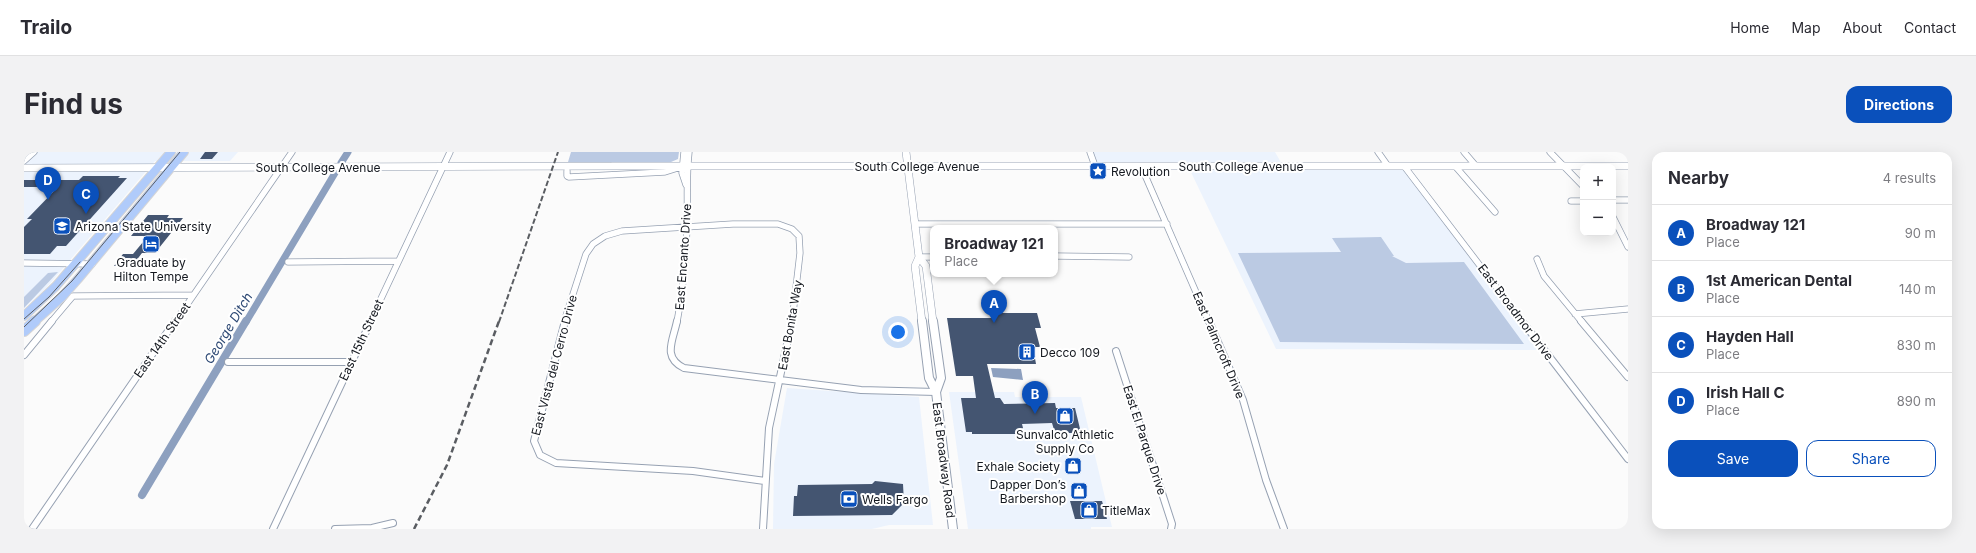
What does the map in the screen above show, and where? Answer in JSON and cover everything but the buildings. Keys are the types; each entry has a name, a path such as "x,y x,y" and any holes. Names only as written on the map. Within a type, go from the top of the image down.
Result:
{"main road":[{"path":"24,316 56,286 171,152"},
{"path":"24,331 67,292 92,264 184,152"}],"street":[{"path":"24,161 34,152"},
{"name":"East 14th Street","path":"32,529 292,152"},
{"name":"East 15th Street","path":"273,529 350,362 450,152"},
{"name":"East Encanto Drive","path":"684,152 683,181 686,185 687,227 681,301 670,354 674,363 684,368 861,390 936,392"},
{"name":"East Encanto Drive","path":"684,166 689,152"},
{"name":"East Broadway Road","path":"906,152 919,257 915,266 929,378 936,392 953,529"},
{"path":"1090,152 1095,166"},
{"path":"1378,152 1388,166"},
{"path":"1464,152 1476,166"},
{"path":"1550,152 1580,183"},
{"name":"South College Avenue","path":"24,168 908,165 1628,166"},
{"path":"567,172 567,176 569,177 665,172 684,166"},
{"name":"East Palmcroft Drive","path":"1141,166 1243,400 1266,480 1284,529"},
{"name":"East Broadmor Drive","path":"1404,166 1628,458"},
{"path":"1455,166 1495,212"},
{"path":"1616,200 1628,200"},
{"path":"1571,201 1580,201"},
{"path":"1616,222 1628,247"},
{"name":"East Bonita Way","path":"687,227 778,224 792,229 799,236 800,253 796,300 770,428 765,482 763,529"},
{"path":"916,224 1167,224"},
{"name":"East Vista del Cerro Drive","path":"687,227 622,231 605,234 592,242 586,254 560,335 534,441 540,455 556,463 693,471 765,482"},
{"path":"1058,256 1129,256"},
{"path":"919,257 930,257"},
{"name":"East Broadway Road","path":"919,257 926,266 941,378 936,392"},
{"path":"1537,259 1544,276 1628,377"},
{"path":"288,262 398,261"},
{"path":"24,264 92,264"},
{"path":"24,356 73,296 193,295"},
{"path":"1575,314 1628,309"},
{"path":"24,336 41,316"},
{"name":"East El Parque Drive","path":"1116,351 1172,524 1171,529"},
{"path":"228,362 350,362"},
{"path":"335,529 384,527 393,523"}],"shaded area":[{"name":"Arizona State University","path":"24,152 238,152 230,161 155,161 47,287 24,308"},
{"path":"571,152 679,152 678,159 671,162 568,162"},
{"path":"1090,152 1275,152 1283,166 1404,166 1544,350 1276,349 1188,166 1095,166"},
{"path":"1381,237 1394,256 1392,256 1406,263 1464,262 1524,344 1280,342 1238,253 1341,252 1332,238"},
{"path":"58,272 24,308 24,297 48,273"},
{"path":"991,368 1021,369 1023,380 993,377"},
{"path":"787,388 919,397 933,525 889,525 872,529 773,529 774,464"},
{"path":"949,392 1014,392 1015,397 1081,397 1112,527 1091,527 1091,529 968,529"}],"waterway":[{"name":"George Ditch","path":"341,163 348,152"},
{"name":"George Ditch","path":"246,322 335,173"},
{"name":"George Ditch","path":"142,495 246,321"}],"tram line":[{"path":"24,327 72,281 180,152"},
{"path":"24,319 49,297 80,262"}],"railway":[{"path":"499,322 558,152"},
{"path":"414,529 447,465 499,321"}],"place":[{"name":"Revolution","path":"1098,171"},
{"name":"Irish Hall C","path":"48,200"},
{"name":"Hayden Hall","path":"86,214"},
{"name":"Arizona State University","path":"62,226"},
{"name":"Graduate by Hilton Tempe","path":"151,244"},
{"name":"Broadway 121","path":"994,323"},
{"name":"Decco 109","path":"1027,352"},
{"name":"1st American Dental","path":"1035,414"},
{"name":"Sunvalco Athletic Supply Co","path":"1065,416"},
{"name":"Exhale Society","path":"1073,466"},
{"name":"Dapper Don’s Barbershop","path":"1079,491"},
{"name":"Wells Fargo","path":"849,499"},
{"name":"TitleMax","path":"1089,510"}]}
